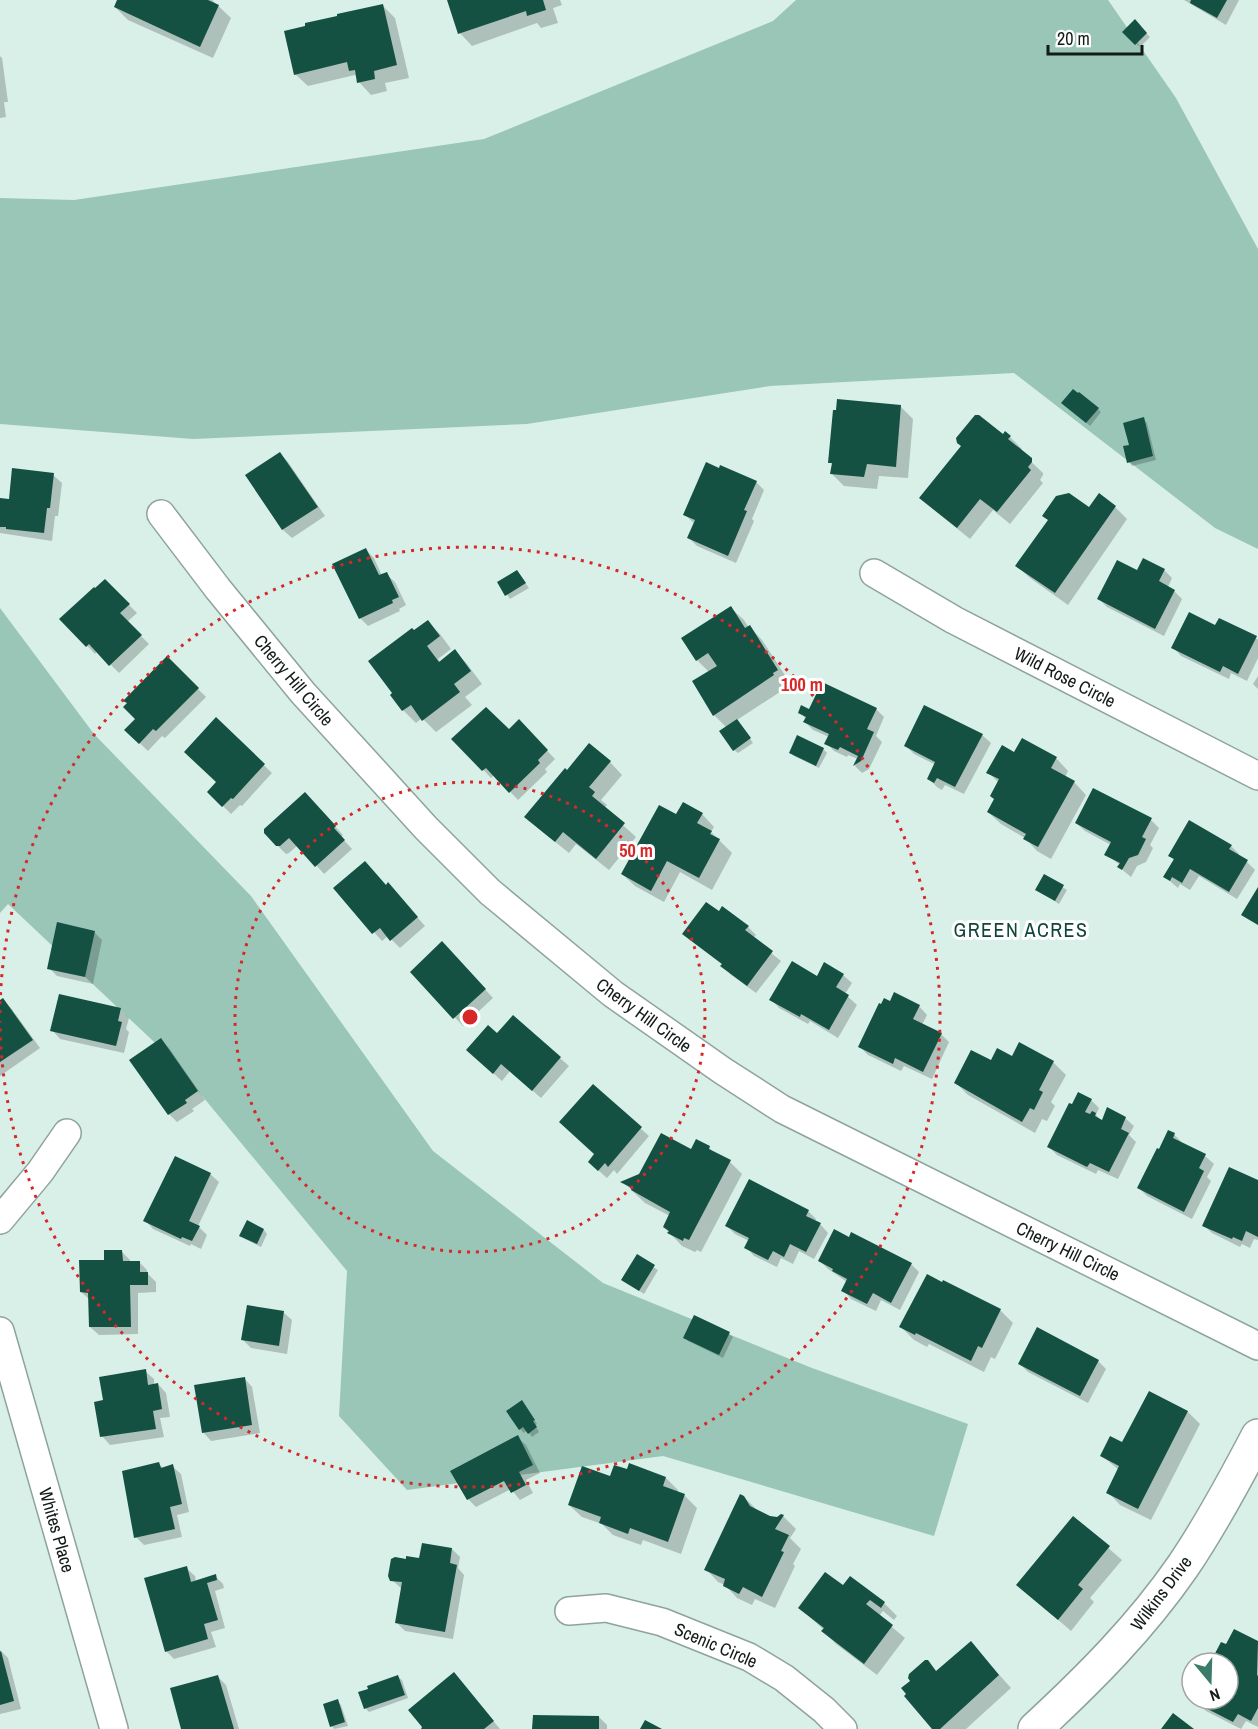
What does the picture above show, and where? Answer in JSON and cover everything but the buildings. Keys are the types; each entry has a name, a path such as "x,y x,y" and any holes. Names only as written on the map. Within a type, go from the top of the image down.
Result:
{"street":[{"name":"Cherry Hill Circle","path":"161,514 218,590 303,693 426,828 490,892 613,994 782,1109 1258,1346"},
{"name":"Wild Rose Circle","path":"874,573 954,620 1258,776"},
{"path":"0,1220 40,1172 67,1133"},
{"name":"Whites Place","path":"0,1331 114,1729"},
{"name":"Wilkins Drive","path":"1035,1729 1076,1692 1134,1629 1175,1576 1224,1502 1258,1436"},
{"name":"Scenic Circle","path":"569,1611 606,1608 640,1616 662,1622 749,1657 784,1678 824,1710 843,1729"}],"green space":[{"path":"796,0 1108,0 1176,98 1258,249 1258,549 1215,528 1014,373 770,386 527,424 193,439 0,424 0,198 74,200 484,139 773,21"},
{"path":"0,608 94,734 251,896 433,1151 603,1283 812,1368 968,1424 934,1536 663,1456 407,1490 339,1416 347,1271 170,1057 8,904 0,913"}],"district":[{"name":"GREEN ACRES","path":"1021,929"}]}
